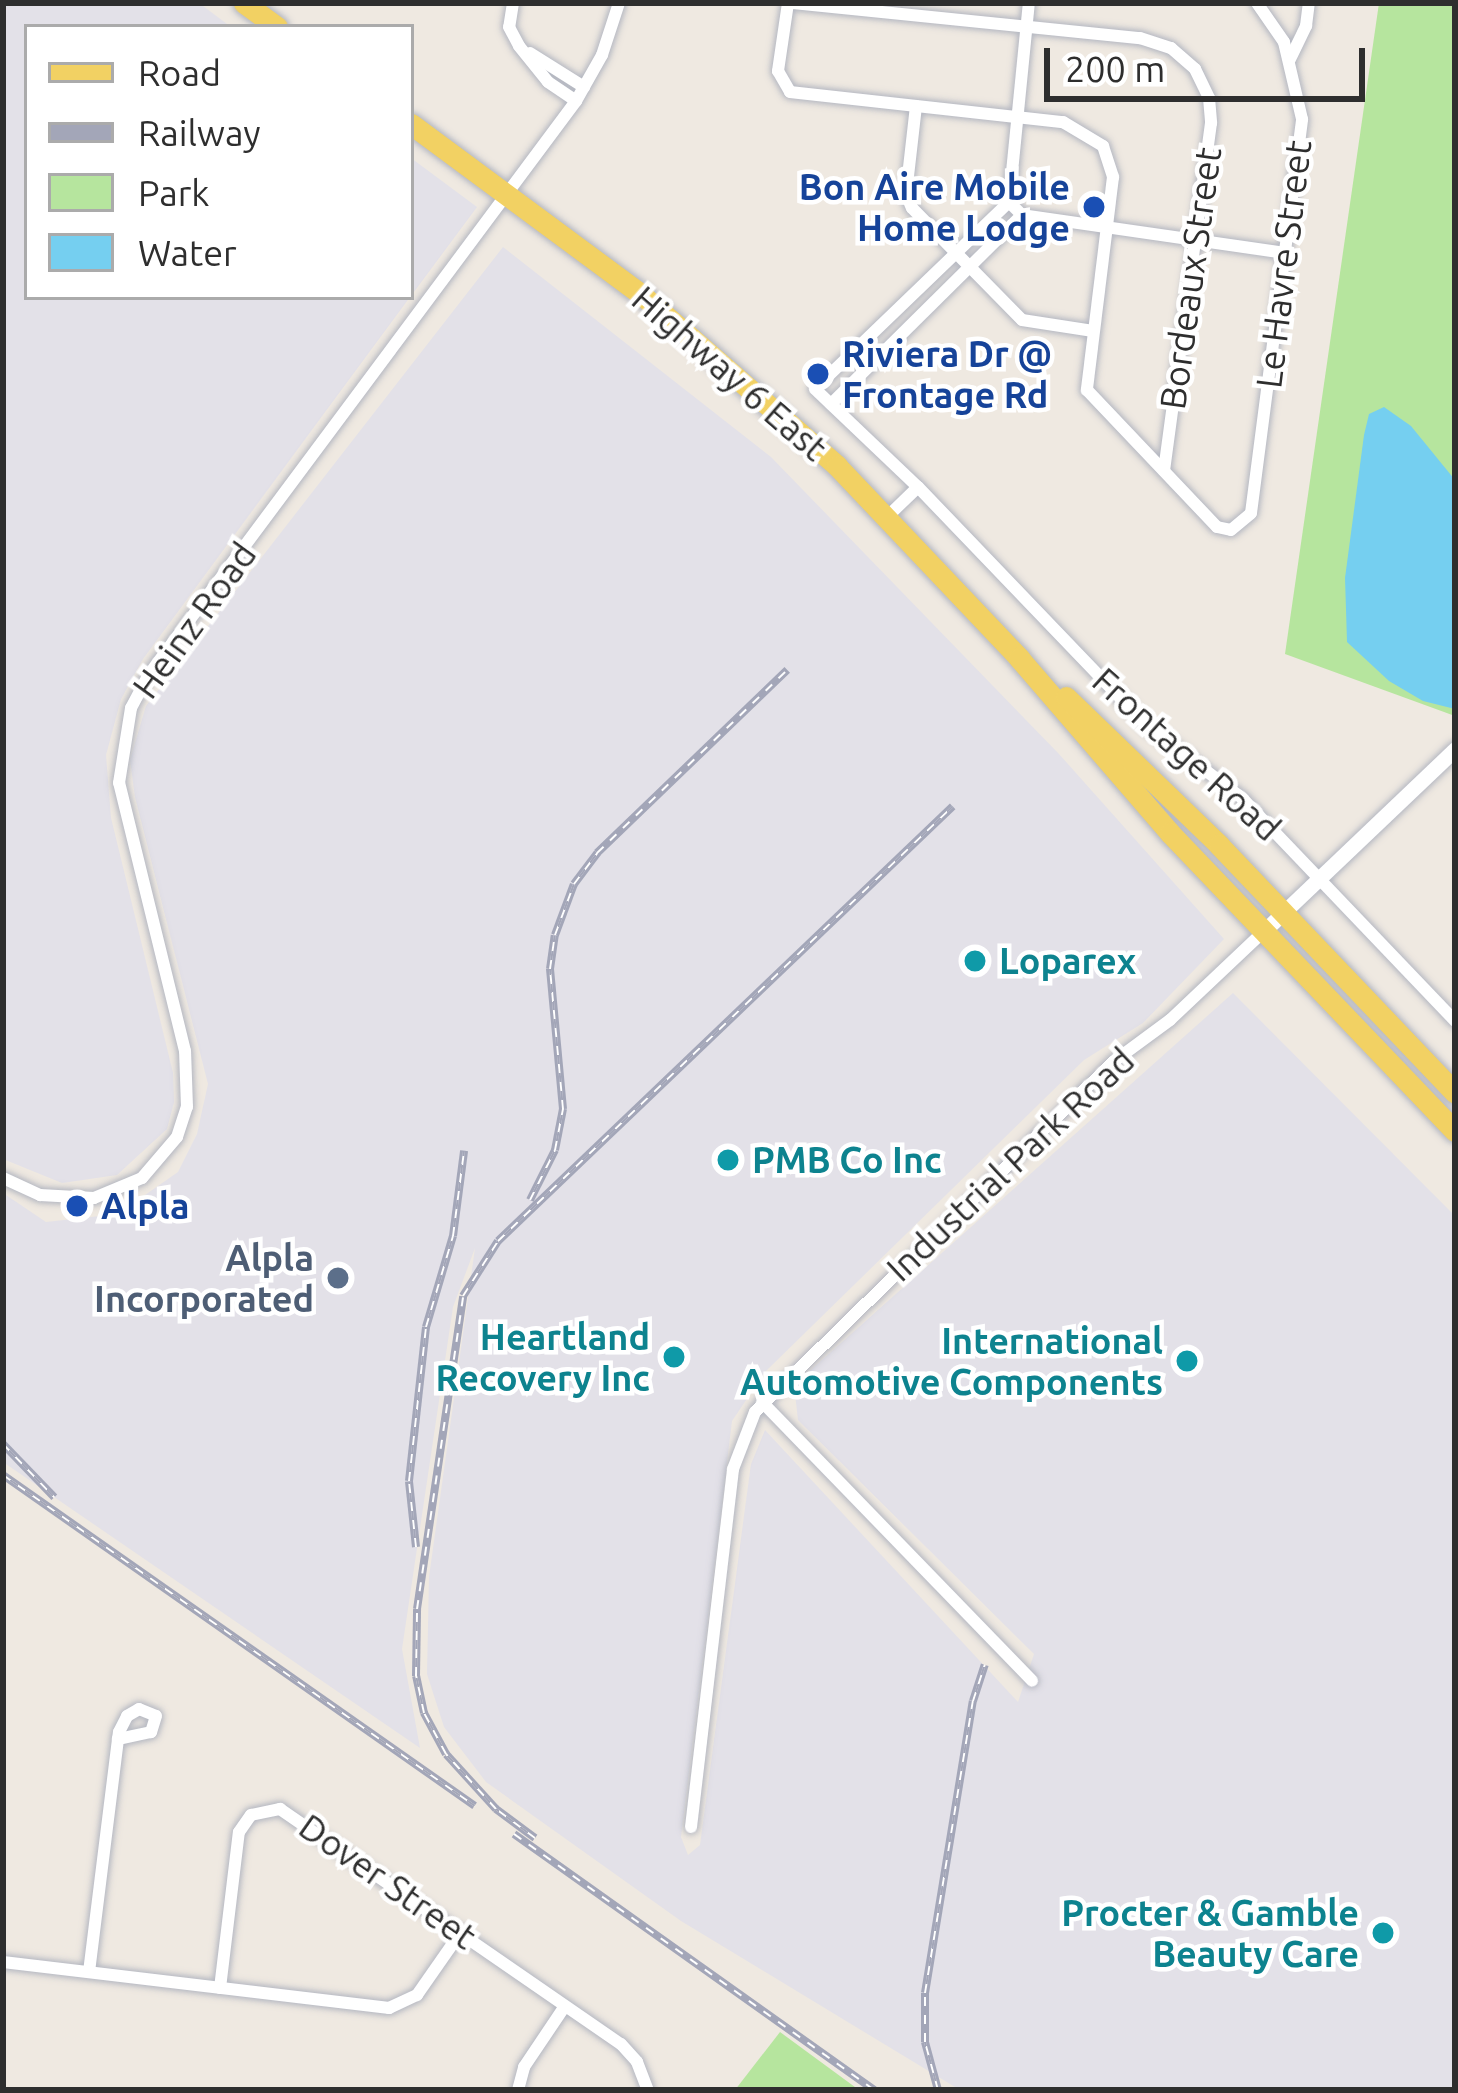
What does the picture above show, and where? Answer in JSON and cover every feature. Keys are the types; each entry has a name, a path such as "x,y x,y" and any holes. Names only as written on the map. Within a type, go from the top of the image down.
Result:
{"main road":[{"path":"244,3 273,24"},
{"name":"Highway 6 East","path":"414,126 642,295 773,408 887,517 1019,658 1170,833 1455,1131"},
{"name":"Highway 6 East","path":"1019,658 1098,723 1455,1093"}],"street":[{"path":"513,3 509,27 518,46 548,82 576,101"},
{"name":"Heinz Road","path":"3,1178 40,1196 94,1198 142,1178 177,1137 187,1107 185,1051 119,783 130,708 150,673 510,196 576,101 619,3"},
{"path":"791,3 778,71 784,87 800,95 1072,124 1102,146 1113,177 1087,389 1164,471"},
{"name":"Bordeaux Street","path":"791,3 1150,40 1171,48 1195,69 1210,98 1211,123 1164,471"},
{"path":"956,253 1009,202 1030,3"},
{"name":"Le Havre Street","path":"1164,471 1217,527 1236,529 1251,513 1302,118 1290,59 1257,3"},
{"path":"1290,59 1303,37 1309,3"},
{"path":"518,46 584,87"},
{"path":"916,106 908,201 1022,320 1093,331"},
{"path":"1009,202 1022,215 1286,253"},
{"path":"831,404 1022,215"},
{"name":"Frontage Road","path":"956,253 815,389 918,487 1147,726 1243,799 1455,1022"},
{"path":"887,517 918,487"},
{"path":"1264,931 1455,749"},
{"name":"Industrial Park Road","path":"691,1827 734,1469 746,1429 762,1402 1113,1062 1171,1020 1264,931"},
{"path":"762,1402 1032,1681"},
{"path":"89,1972 118,1739"},
{"name":"Dover Street","path":"220,1988 239,1832 263,1810 295,1815 630,2053 648,2090"},
{"path":"3,1962 389,2008 417,1995 461,1932"},
{"path":"518,2090 524,2067 566,2006"}],"shaded area":[{"path":"3,3 199,3 227,24 24,24 24,300 408,300 143,659 121,699 106,755 111,818 173,1073 174,1102 167,1129 117,1175 62,1183 3,1159"},
{"path":"414,160 477,207 414,292"},
{"path":"503,247 771,457 1059,754 1224,939 1143,1023 1084,1060 765,1372 732,1421 681,1837 688,1855 700,1845 751,1464 765,1430 1018,1702 1034,1654 798,1420 794,1385 1233,993 1455,1216 1455,2090 960,2090 681,1921 486,1782 444,1727 427,1674 429,1577 475,1248 453,1307 402,1649 420,1748 3,1462 3,1193 46,1222 118,1214 178,1172 197,1134 208,1084 135,797 130,760 146,706"}],"green space":[{"path":"1379,3 1455,3 1455,716 1285,654"},
{"path":"780,2032 859,2090 735,2090"}],"water":[{"path":"1384,407 1411,426 1455,480 1455,709 1423,701 1389,681 1347,642 1345,578 1364,435 1369,414"}],"railway":[{"path":"530,1200 555,1150 563,1109 550,969 555,935 574,884 597,853 787,670"},
{"path":"535,1838 496,1809 446,1754 424,1713 416,1676 417,1609 463,1296 498,1241 953,806"},
{"path":"416,1547 409,1481 426,1327 453,1236 464,1151"},
{"path":"3,1444 54,1497"},
{"path":"3,1475 475,1806"},
{"path":"938,2090 925,2042 925,1993 973,1701 985,1665"},
{"path":"514,1834 874,2090"}],"place":[{"name":"Bon Aire Mobile Home Lodge","path":"1094,207"},
{"name":"Riviera Dr @ Frontage Rd","path":"818,374"},
{"name":"Loparex","path":"975,961"},
{"name":"PMB Co Inc","path":"728,1160"},
{"name":"Alpla","path":"77,1206"},
{"name":"Alpla Incorporated","path":"338,1278"},
{"name":"Heartland Recovery Inc","path":"674,1357"},
{"name":"International Automotive Components","path":"1187,1361"},
{"name":"Procter & Gamble Beauty Care","path":"1383,1933"}]}
